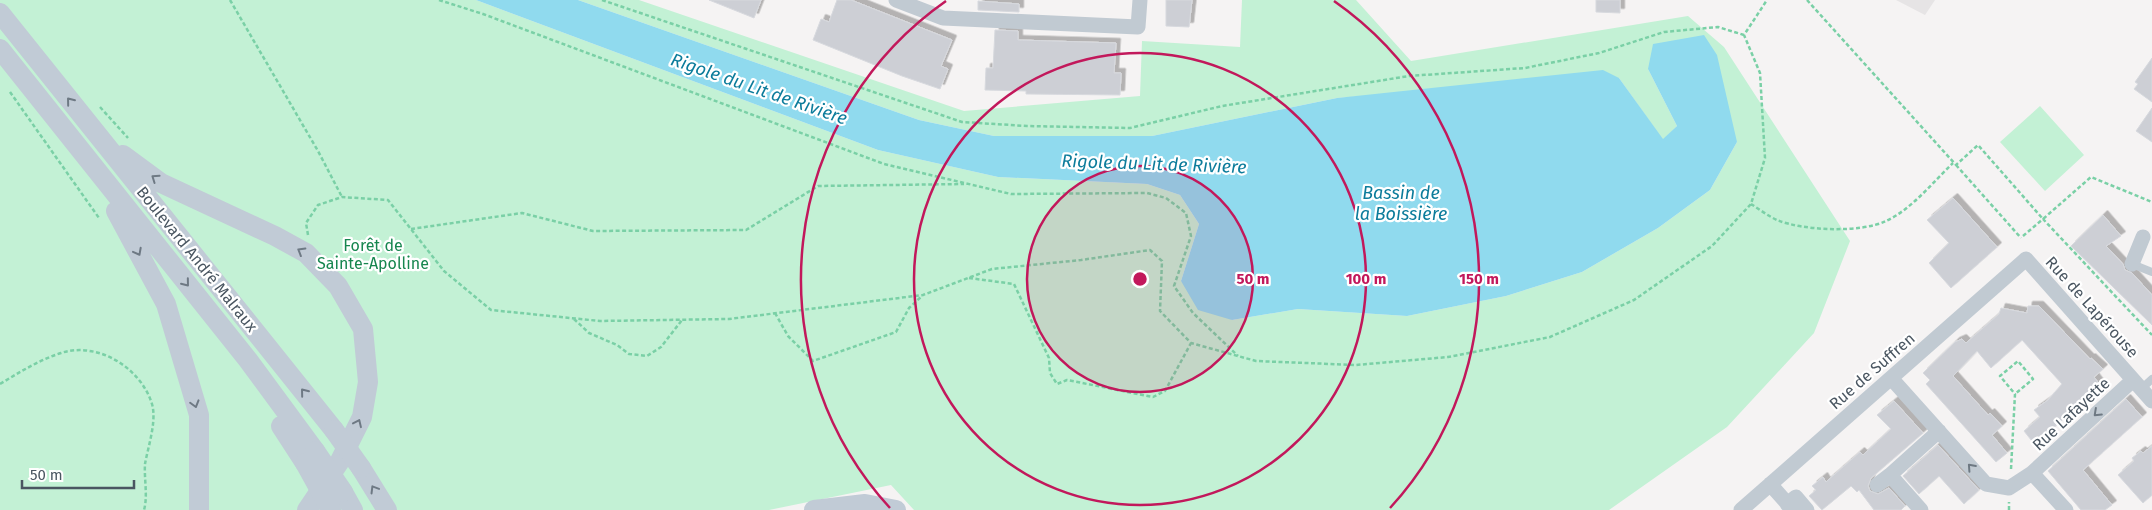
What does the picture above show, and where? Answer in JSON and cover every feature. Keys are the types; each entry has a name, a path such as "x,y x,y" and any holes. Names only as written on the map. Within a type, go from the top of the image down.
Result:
{"main road":[{"name":"Boulevard André Malraux","path":"0,13 334,430 362,468 387,510"},
{"name":"Boulevard André Malraux","path":"0,49 248,360 268,405 310,457"},
{"path":"46,108 118,213 166,304 198,415 199,510"},
{"path":"101,138 161,183 275,236 306,253 338,286 363,329 368,382 362,417 340,461 307,510"},
{"path":"310,457 343,492 353,510"},
{"path":"310,457 331,510"},
{"path":"814,510 865,504 896,510"}],"street":[{"path":"896,0 943,18 1138,27 1140,0"},
{"path":"2132,264 2143,237"},
{"name":"Rue de Suffren","path":"1741,510 2026,259"},
{"name":"Rue de Lapérouse","path":"2026,259 2142,383 2152,401"},
{"path":"1891,378 1986,484 2010,488"},
{"name":"Rue Lafayette","path":"2010,488 2032,474 2142,383"},
{"path":"1877,485 1939,431"},
{"name":"Rue Lafayette","path":"2032,474 2066,510"},
{"path":"1890,475 1921,510"},
{"path":"1770,484 1790,507 1796,497 1807,510"}],"lane":[{"path":"2132,264 2152,272"}],"path":[{"path":"230,0 318,151 342,198"},
{"path":"439,0 483,14 884,164 1011,194 1147,194 1166,198 1186,213 1191,236 1174,286 1193,313 1238,356"},
{"path":"602,0 962,122 1027,126 1130,128 1222,106 1409,76 1526,68 1599,53 1664,32 1718,27 1744,35"},
{"path":"1744,35 1767,0"},
{"path":"1807,0 2022,237 2090,177 2152,202"},
{"path":"306,242 309,236 306,223 318,205 342,198 388,200 444,271 491,310 600,321 728,319 923,295 992,269 1081,260 1150,250 1162,261 1160,310 1191,343 1256,361 1356,365 1448,357 1550,337 1634,300 1712,246 1751,204 1765,158 1760,73 1744,35"},
{"path":"6,86 102,222"},
{"path":"98,106 130,140"},
{"path":"1751,204 1777,220 1803,227 1866,229 1888,220 1909,205 1978,145 2043,219 2152,335"},
{"path":"411,229 522,213 593,231 746,230 818,186 968,184"},
{"path":"968,278 1014,284 1049,358 1050,373 1057,384 1067,380 1153,397 1165,391 1191,343"},
{"path":"775,313 788,336 813,361 896,332 909,308 923,295"},
{"path":"574,318 589,333 617,345 629,354 647,356 660,347 682,320"},
{"path":"0,384 30,366 63,352 90,351 119,361 137,375 152,405 144,475 144,510"},
{"path":"2009,510 2015,394 2000,376 2018,361 2033,379 2015,394"}],"shaded area":[{"path":"1896,0 1935,0 1925,15"}],"green space":[{"name":"Forêt de Sainte-Apolline","path":"0,0 476,0 878,150 998,177 1147,184 1180,195 1199,224 1181,281 1232,320 1298,309 1407,316 1506,296 1582,272 1658,228 1710,190 1737,142 1648,69 1677,126 1663,140 1619,78 1337,98 1152,136 994,136 919,120 578,0 639,0 964,111 1140,96 1142,41 1240,47 1242,0 1356,0 1411,61 1688,16 1724,47 1850,241 1814,333 1727,427 1609,510 914,510 891,485 769,510 0,510"},
{"path":"2040,106 2084,155 2045,191 2000,142"}],"water":[{"name":"Bassin de la Boissière","path":"476,0 578,0 919,120 994,136 1152,136 1337,98 1603,70 1619,78 1663,139 1677,126 1648,69 1653,44 1704,35 1717,55 1737,142 1710,190 1658,228 1582,272 1506,296 1407,316 1298,309 1232,320 1198,310 1181,281 1199,224 1180,195 1147,184 998,177 878,150"}],"building":[{"path":"709,0 761,0 754,18"},
{"path":"837,0 851,0 952,40 941,66 948,69 940,89 902,76 813,40 821,19 829,22"},
{"path":"1166,0 1192,0 1189,27 1166,26"},
{"path":"1596,0 1620,0 1620,13 1596,12"},
{"path":"978,1 1019,4 1019,12 978,10"},
{"path":"995,30 1018,31 1018,40 1116,43 1114,73 1121,73 1120,95 1026,94 1026,91 985,90 986,68 993,68"},
{"path":"2152,58 2152,102 2134,89 2138,84 2135,82"},
{"path":"2152,108 2152,142 2136,131"},
{"path":"1953,198 1997,247 1951,288 1929,263 1949,243 1927,220"},
{"path":"2103,215 2121,236 2106,246 2123,264 2125,270 2132,273 2152,295 2152,325 2071,246"},
{"path":"2028,306 2039,306 2090,359 2103,369 2094,377 2100,385 2035,445 2024,431 2040,417 2034,410 2048,400 2062,384 2022,340 1991,368 1977,351 1953,376 1988,415 1990,413 2002,426 1992,435 2007,453 1996,462 1926,384 1930,380 1923,373 1955,342 1962,339 1966,343 1999,314 2001,308 2027,313"},
{"path":"2126,399 2142,417 2083,470 2112,505 2105,510 2081,510 2048,471"},
{"path":"1894,401 1923,433 1871,478 1868,486 1870,491 1878,494 1889,488 1905,506 1901,510 1874,510 1859,490 1857,492 1851,486 1822,510 1809,496 1816,490 1812,486 1823,477 1826,482 1860,452 1863,455 1891,429 1877,415"},
{"path":"1938,445 1979,490 1964,504 1939,476 1919,494 1903,476"},
{"path":"2152,446 2152,495 2143,503 2118,475 2134,461 2132,458"}],"water label":[{"name":"Rigole du Lit de Rivière","path":"759,89"},
{"name":"Rigole du Lit de Rivière","path":"1154,164"}]}
